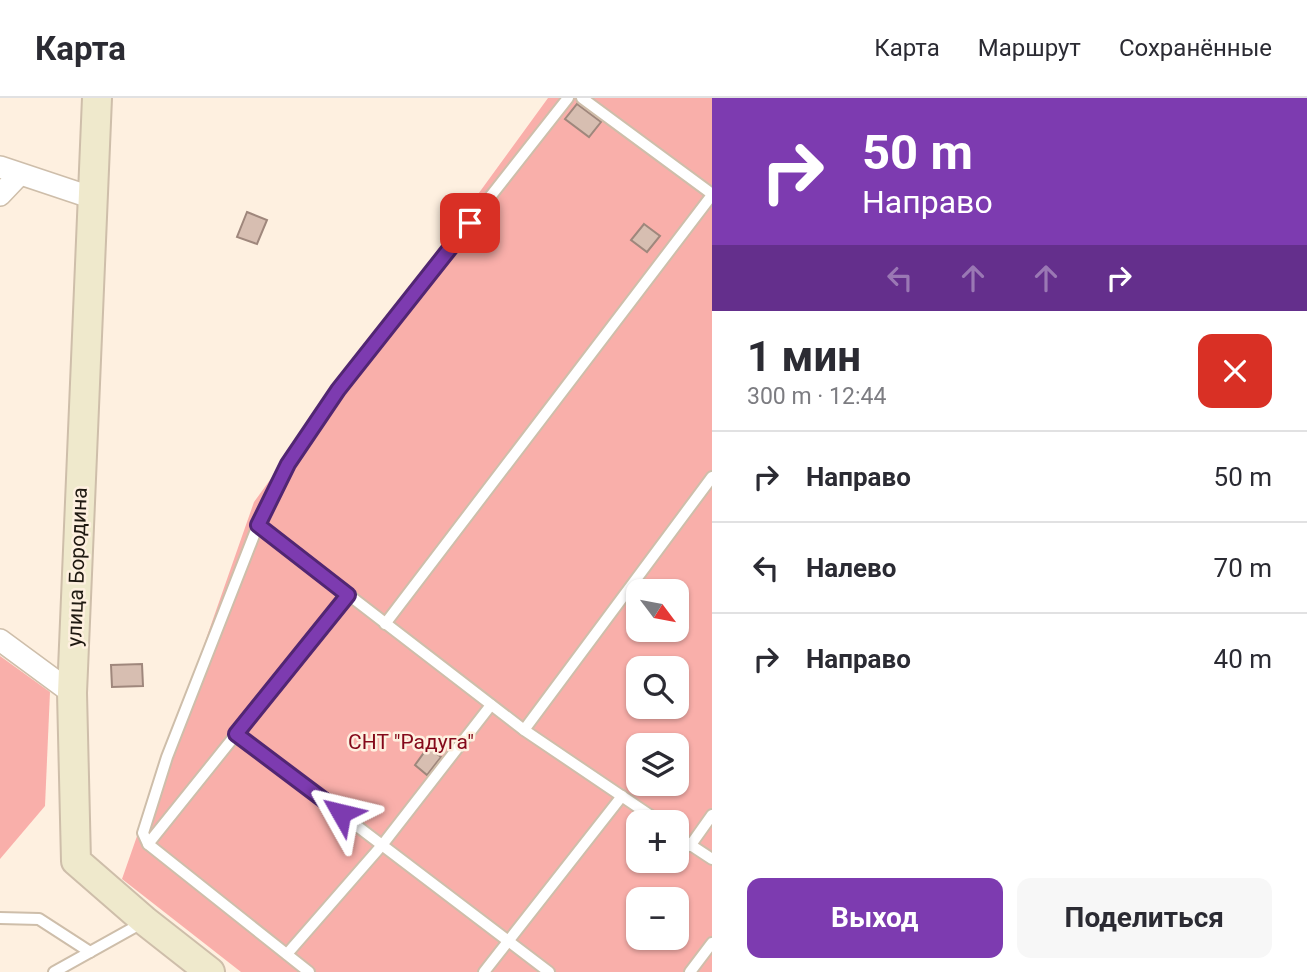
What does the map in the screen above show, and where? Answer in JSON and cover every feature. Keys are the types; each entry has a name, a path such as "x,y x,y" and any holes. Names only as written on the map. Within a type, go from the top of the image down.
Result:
{"main road":[{"name":"улица Бородина","path":"97,98 72,694 76,861 145,921 211,972"}],"street":[{"path":"0,195 10,171 93,198"},
{"path":"0,640 72,694"}],"lane":[{"path":"309,972 148,844 143,833 167,757 258,525 288,464 338,390 568,98"},
{"path":"385,624 712,194 582,98"},
{"path":"524,730 712,477"},
{"path":"258,525 524,730 642,810"},
{"path":"148,844 348,595"},
{"path":"287,954 383,844 491,705"},
{"path":"236,734 550,972"},
{"path":"484,972 622,796"},
{"path":"712,815 690,846 712,859"},
{"path":"0,918 39,919 90,952"},
{"path":"54,972 145,921"},
{"path":"690,972 712,943"}],"green space":[{"name":"СНТ \"Радуга\"","path":"548,98 712,98 712,972 241,972 122,879 254,502"},
{"path":"0,656 50,692 45,806 0,859"}],"building":[{"path":"577,104 601,122 589,137 565,119"},
{"path":"247,212 267,220 257,244 237,237"},
{"path":"644,224 660,236 647,252 631,240"},
{"path":"142,664 143,686 112,687 111,665"},
{"path":"428,747 441,757 427,775 415,765"}],"route":[{"path":"341,813 236,734 348,595 258,525 288,464 338,390 470,223"}]}
